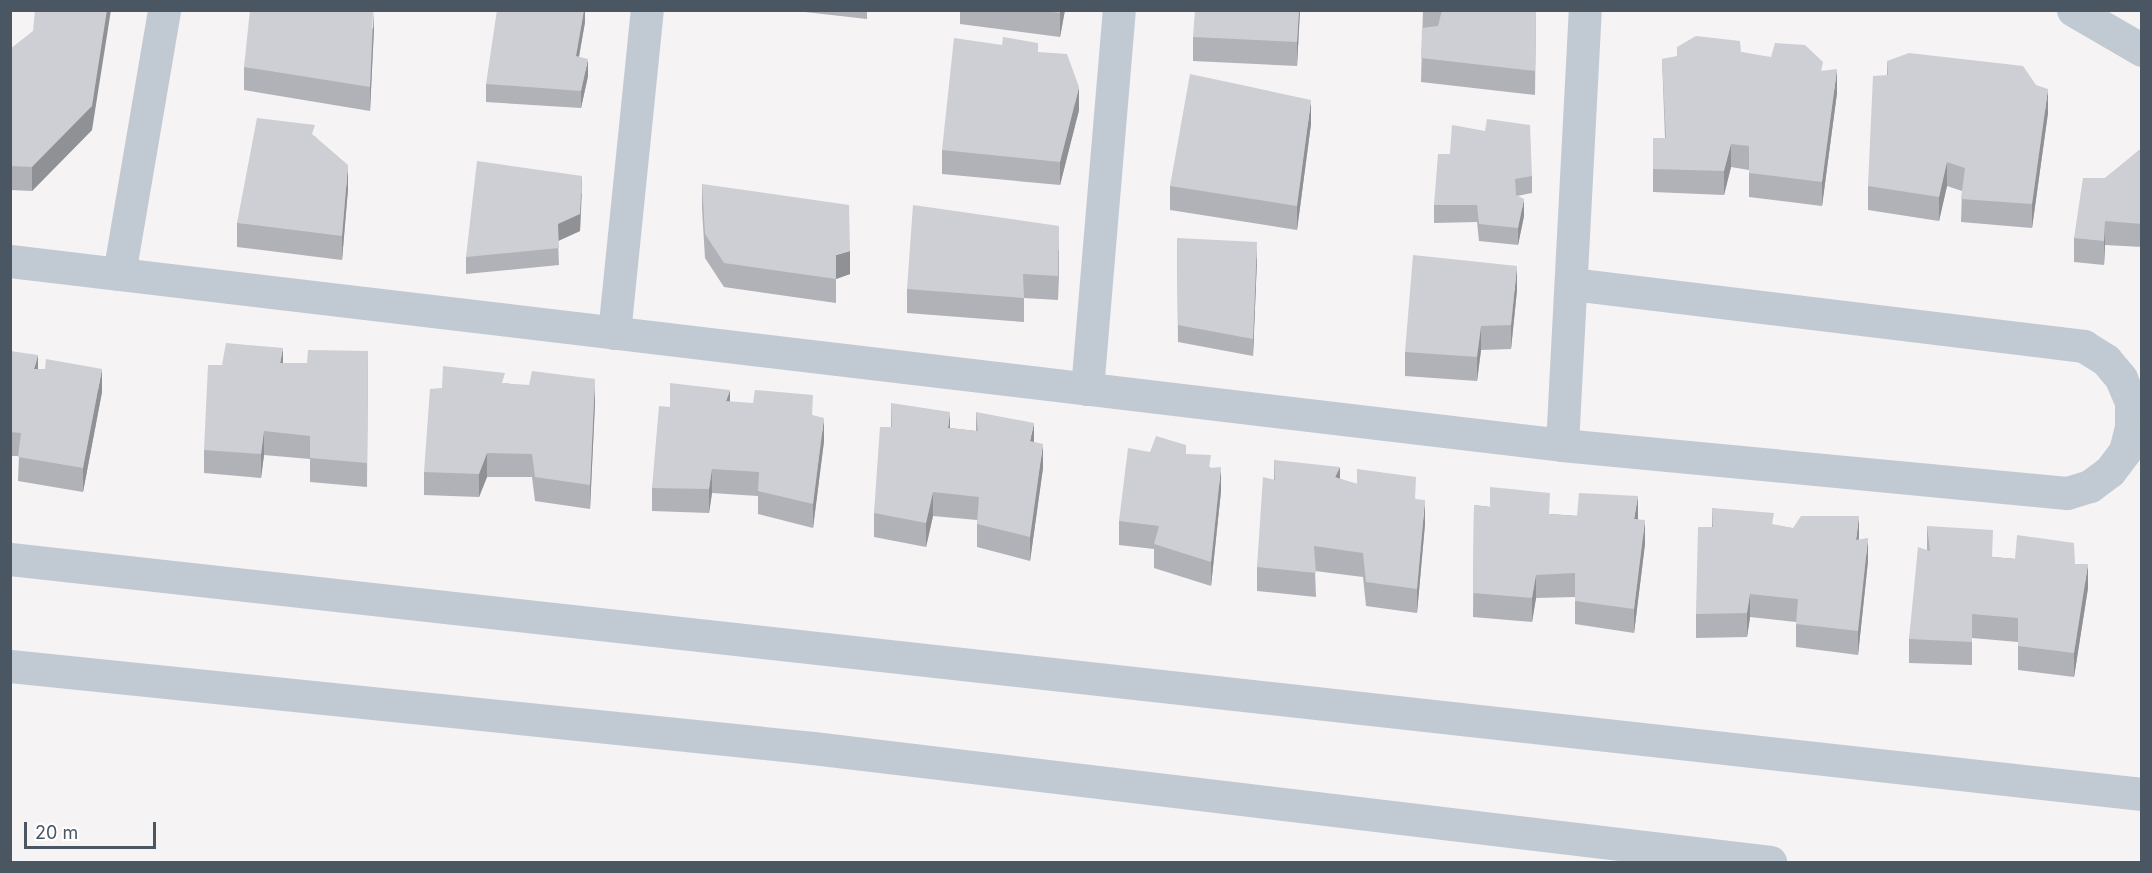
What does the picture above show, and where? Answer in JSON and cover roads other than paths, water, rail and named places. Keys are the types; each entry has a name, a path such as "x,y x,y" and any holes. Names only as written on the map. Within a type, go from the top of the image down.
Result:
{"street":[{"path":"119,274 164,10"},
{"path":"614,333 646,10"},
{"path":"1087,389 1119,10"},
{"path":"1562,445 1585,10"},
{"path":"2073,10 2142,50"},
{"path":"10,261 1562,445 2067,493 2090,486 2110,471 2125,451 2131,427 2131,402 2121,378 2106,360 2084,346 1571,284"},
{"path":"10,559 2142,794"},
{"path":"10,666 813,748 1770,862"}]}
